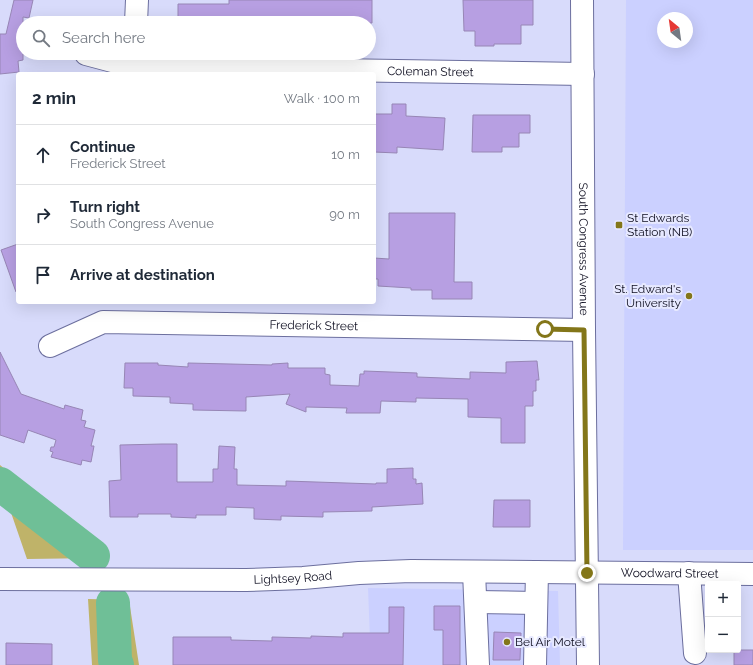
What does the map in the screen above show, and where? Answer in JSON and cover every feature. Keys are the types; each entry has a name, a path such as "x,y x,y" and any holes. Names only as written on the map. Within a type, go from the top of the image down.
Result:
{"street":[{"path":"136,16 137,0"},
{"name":"South Congress Avenue","path":"582,0 588,665"},
{"name":"Coleman Street","path":"135,60 583,74"},
{"name":"Frederick Street","path":"50,346 104,322 584,330"},
{"path":"474,572 478,665"},
{"path":"535,665 537,572"},
{"name":"Lightsey Road","path":"0,579 246,580 304,578 359,573 587,573"},
{"name":"Woodward Street","path":"587,573 753,574"},
{"path":"689,573 694,653"},
{"path":"476,602 536,603"}],"shaded area":[{"name":"St. Edward's University","path":"626,0 753,0 753,550 623,550"},
{"path":"0,465 84,534 98,558 27,559 7,501 0,496"},
{"path":"368,588 558,591 560,665 371,665"},
{"path":"88,599 129,600 139,665 92,665"}],"building":[{"path":"14,0 33,0 29,16 16,16 16,60 23,60 18,61 19,72 0,74 0,34 6,34"},
{"path":"229,0 372,0 372,16 178,16 178,4 229,4"},
{"path":"463,0 533,0 533,25 521,25 521,44 475,46 475,31 464,31"},
{"path":"392,104 406,104 406,116 445,118 443,150 397,147 397,153 376,152 376,114 392,114"},
{"path":"473,115 530,115 530,133 519,133 519,147 502,147 502,152 472,152"},
{"path":"389,213 455,213 454,282 472,282 472,299 432,299 432,290 411,290 411,288 378,286 378,279 376,279 376,258 389,259"},
{"path":"16,245 16,292 1,250"},
{"path":"0,352 21,394 64,409 65,405 83,410 81,420 86,421 84,427 95,430 91,446 94,446 91,462 82,460 81,465 51,457 53,452 50,451 51,447 54,447 56,440 28,430 24,443 0,435"},
{"path":"537,361 539,380 536,380 536,391 533,391 533,406 525,406 525,443 501,443 501,418 468,417 468,399 416,398 416,402 381,401 380,413 346,413 347,408 306,407 306,412 286,404 290,394 246,397 246,411 193,410 193,404 170,403 170,397 133,396 133,388 124,388 125,363 158,363 158,365 188,367 188,363 272,365 288,363 288,368 325,368 325,374 330,375 330,385 359,386 360,374 364,374 364,371 417,373 417,377 470,379 470,372 506,373 506,362"},
{"path":"177,444 177,482 213,482 213,469 218,469 219,446 235,447 234,469 237,469 237,485 286,486 286,481 376,484 387,483 387,469 413,468 413,479 416,479 416,484 422,483 423,504 372,507 372,511 323,512 323,517 281,516 281,520 254,519 254,508 226,507 226,515 196,515 196,518 171,517 171,514 138,514 138,517 110,517 109,481 121,480 120,445"},
{"path":"494,500 530,500 530,527 493,527"},
{"path":"434,606 460,606 460,665 443,665 443,630 434,630"},
{"path":"389,607 404,607 403,665 173,665 173,637 231,637 231,640 272,641 272,637 343,637 343,633 389,633"},
{"name":"Bel Air Motel","path":"494,632 521,633 520,660 493,660"},
{"path":"6,643 52,644 52,665 6,665"},
{"path":"741,650 753,650 753,665 734,665 734,653 741,653"}],"waterway":[{"path":"0,484 93,556"},
{"path":"113,603 115,660 117,665"}],"place":[{"name":"St Edwards Station (NB)","path":"619,225"},
{"name":"St. Edward's University","path":"689,296"},
{"name":"Bel Air Motel","path":"507,642"}],"route":[{"path":"545,329 584,330 587,573"}]}
